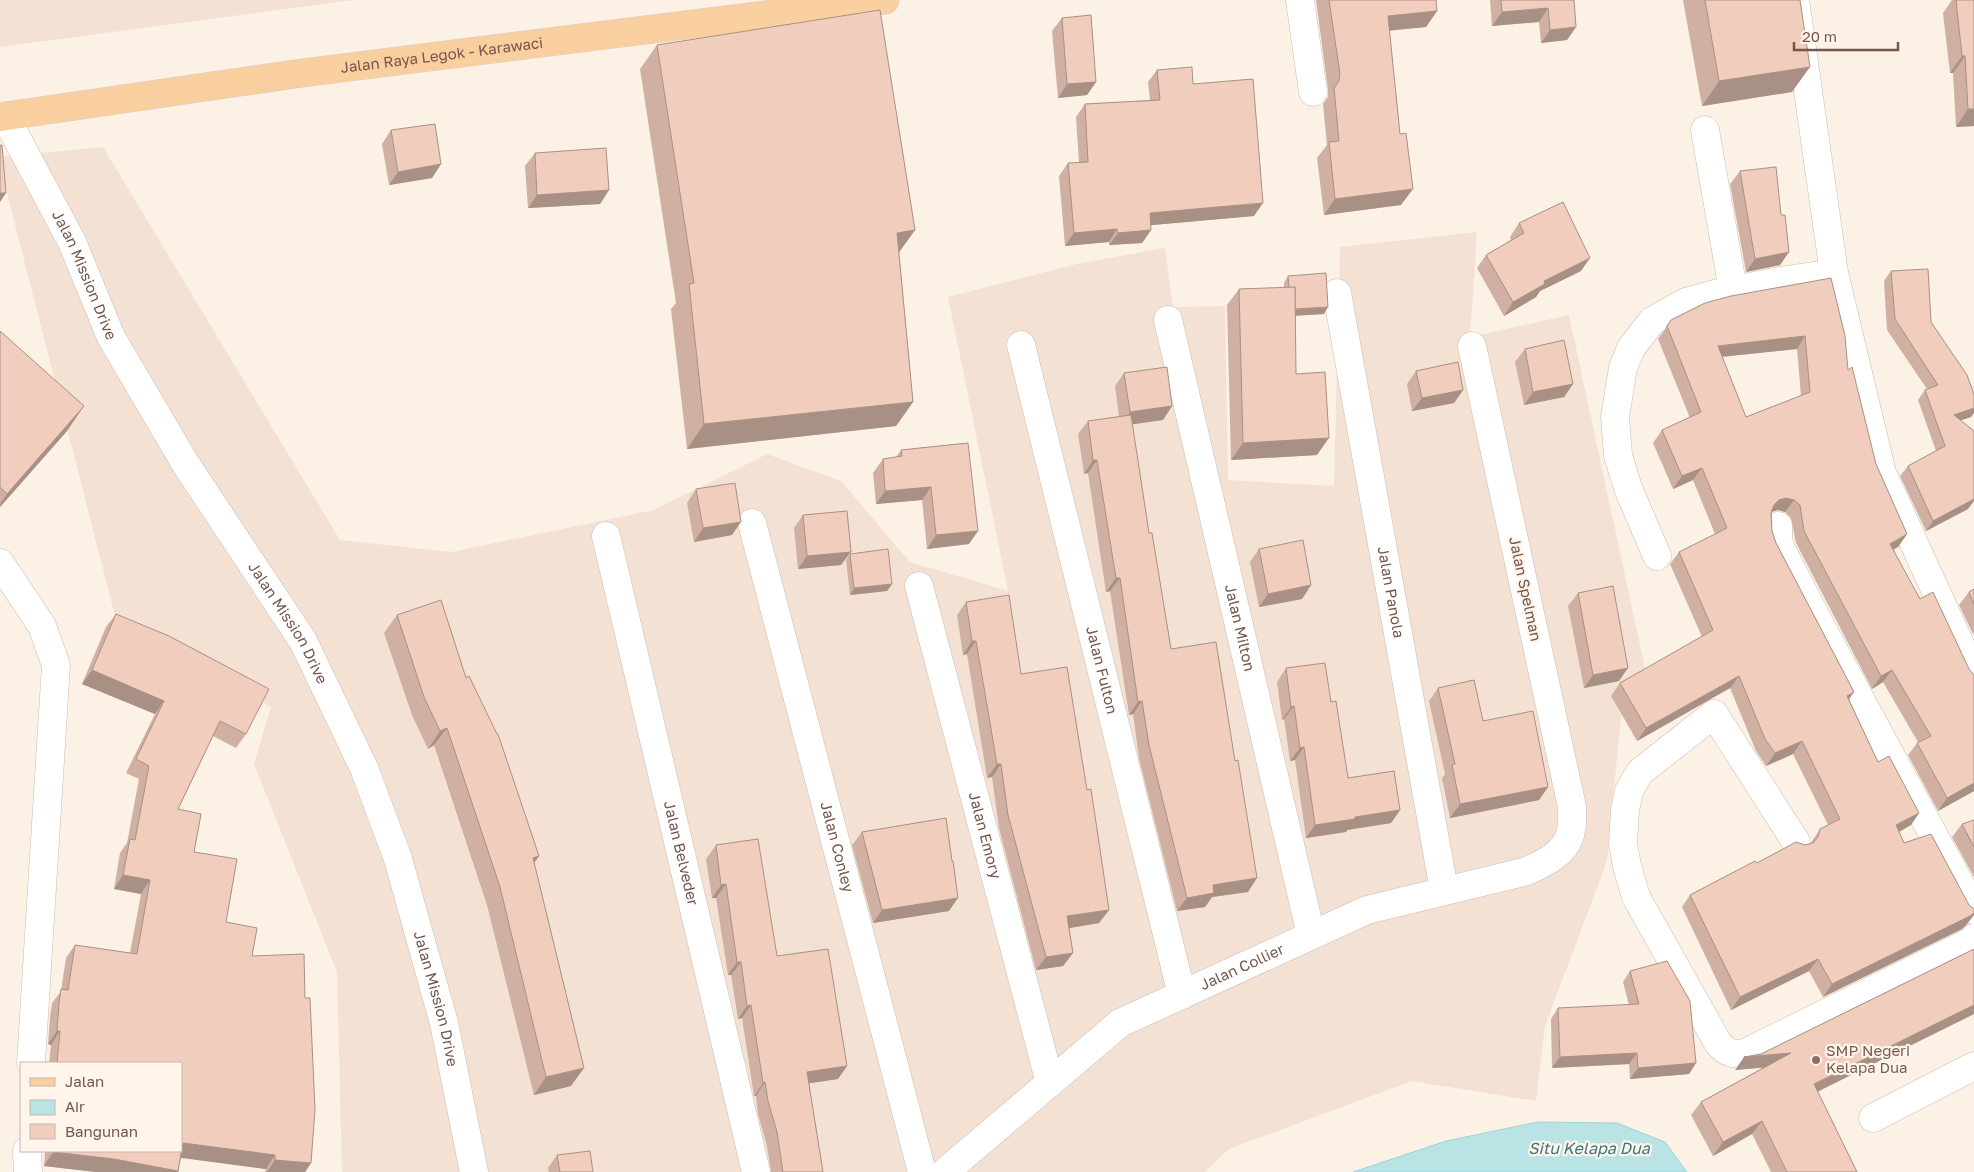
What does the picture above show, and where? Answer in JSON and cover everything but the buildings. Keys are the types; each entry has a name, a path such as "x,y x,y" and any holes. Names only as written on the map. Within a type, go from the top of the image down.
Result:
{"main road":[{"name":"Jalan Raya Legok - Karawaci","path":"3,116 302,73 885,0"}],"street":[{"path":"1300,0 1313,92"},
{"path":"1795,0 1834,273 1882,473 1974,675"},
{"name":"Jalan Mission Drive","path":"3,116 72,242 110,337 185,463 303,641 364,768 398,859 444,1023 474,1172"},
{"path":"1704,130 1733,290"},
{"path":"1657,556 1628,488 1618,455 1615,417 1623,368 1631,348 1652,321 1686,302 1733,290 1834,273"},
{"name":"Jalan Panola","path":"1337,293 1444,890"},
{"name":"Jalan Milton","path":"1168,320 1312,935"},
{"name":"Jalan Fulton","path":"1021,345 1182,995"},
{"name":"Jalan Spelman","path":"1472,346 1572,807 1571,832"},
{"name":"Jalan Conley","path":"752,523 922,1172"},
{"path":"1778,526 1778,539 1781,549 1974,910"},
{"name":"Jalan Belveder","path":"606,536 756,1172"},
{"path":"0,563 42,626 56,665 31,1062"},
{"name":"Jalan Emory","path":"919,586 1050,1083"},
{"path":"1796,842 1714,714 1640,772 1629,791 1625,810 1623,844 1636,897 1718,1043 1725,1051 1733,1055 1744,1053 1972,941 1974,938"},
{"name":"Jalan Collier","path":"946,1172 1120,1023 1367,910 1527,871 1550,860 1564,847 1571,832"},
{"path":"1873,1118 1974,1066"},
{"path":"27,1152 28,1172"}],"shaded area":[{"path":"0,0 353,0 0,47"},
{"path":"103,147 340,540 451,552 654,510 767,454 841,481 910,562 1008,591 948,297 1081,263 1165,248 1173,307 1225,306 1228,480 1334,486 1340,247 1477,232 1470,337 1569,315 1649,687 1623,696 1607,861 1545,1026 1536,1101 1412,1081 1229,1149 1205,1172 342,1172 337,972 254,764 271,707 116,620 0,166 0,157"}],"water":[{"name":"Situ Kelapa Dua","path":"1538,1122 1617,1123 1665,1142 1687,1172 1353,1172 1446,1141"}],"place":[{"name":"SMP Negeri Kelapa Dua","path":"1816,1060"}]}
